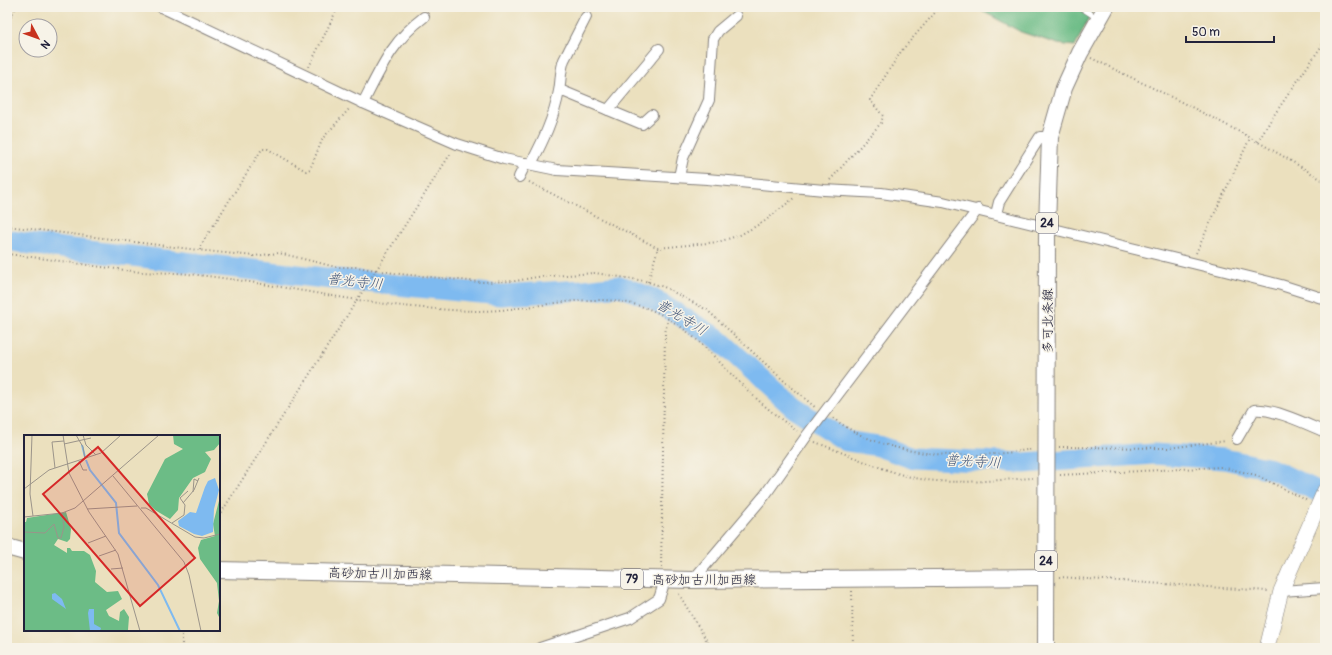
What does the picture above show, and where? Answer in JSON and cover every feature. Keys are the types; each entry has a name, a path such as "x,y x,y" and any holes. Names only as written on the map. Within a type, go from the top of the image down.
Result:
{"main road":[{"name":"多可北条線","path":"1046,648 1048,475 1047,226 1050,137 1064,88 1080,53 1102,13"},
{"path":"7,547 24,552"},
{"name":"高砂加古川加西線","path":"220,570 667,580 1046,577"}],"street":[{"path":"161,7 360,101 457,144 528,164 557,170 881,194 943,202 978,209 1192,262 1281,285 1325,300"},
{"path":"679,178 683,158 709,100 713,39 736,16"},
{"path":"360,101 396,43 411,27 424,17"},
{"path":"520,177 549,129 560,90 562,64 586,17"},
{"path":"608,110 659,49"},
{"path":"560,90 642,124 652,115"},
{"path":"996,214 999,202 1040,137 1050,137"},
{"path":"693,580 765,496 807,436 978,209"},
{"path":"1237,439 1254,410 1293,418 1325,432"},
{"path":"1267,648 1281,591 1325,490"},
{"path":"540,648 630,618 659,599 667,580"},
{"path":"1281,591 1325,588"}],"lane":[{"path":"1080,7 1102,13"}],"path":[{"path":"7,24 16,7"},
{"path":"305,74 338,7"},
{"path":"824,190 833,175 881,123 883,116 870,100 902,50 940,7"},
{"path":"1258,142 1272,118 1325,41"},
{"path":"1080,53 1178,100 1258,142 1288,158 1325,182"},
{"path":"200,250 201,245 262,149 268,149 306,171 310,169 323,138 352,106 360,101"},
{"path":"1192,262 1250,138"},
{"path":"220,514 457,144"},
{"path":"520,177 658,248 718,242 740,235 784,208 798,194 800,188"},
{"path":"7,226 254,256 279,253 336,267 480,282 515,281 537,277 595,273 648,282 664,287 707,310 809,403 825,414 869,438 895,447 923,452 952,455 1003,454 1047,449 1168,448 1202,445 1237,439"},
{"path":"648,282 658,248"},
{"path":"7,254 143,272 187,273 356,300 437,309 481,312 537,306 571,300 593,299 626,302 654,311 684,329 711,352 740,384 788,425 807,436 857,459 904,475 926,480 963,482 1048,475 1221,467 1256,475 1318,506"},
{"path":"668,319 665,333 667,580 678,592 711,648"},
{"path":"1046,577 1281,591"},
{"path":"852,578 853,648"},
{"path":"182,631 182,648"}],"green space":[{"path":"975,7 1094,7 1075,46 1058,44 1021,32"}],"waterway":[{"name":"普光寺川","path":"7,240 36,245 324,278 501,295 584,290 620,286 651,298 717,338 793,407 846,441 878,446 912,458 1024,463 1154,454 1224,459 1271,469 1317,491"}]}
